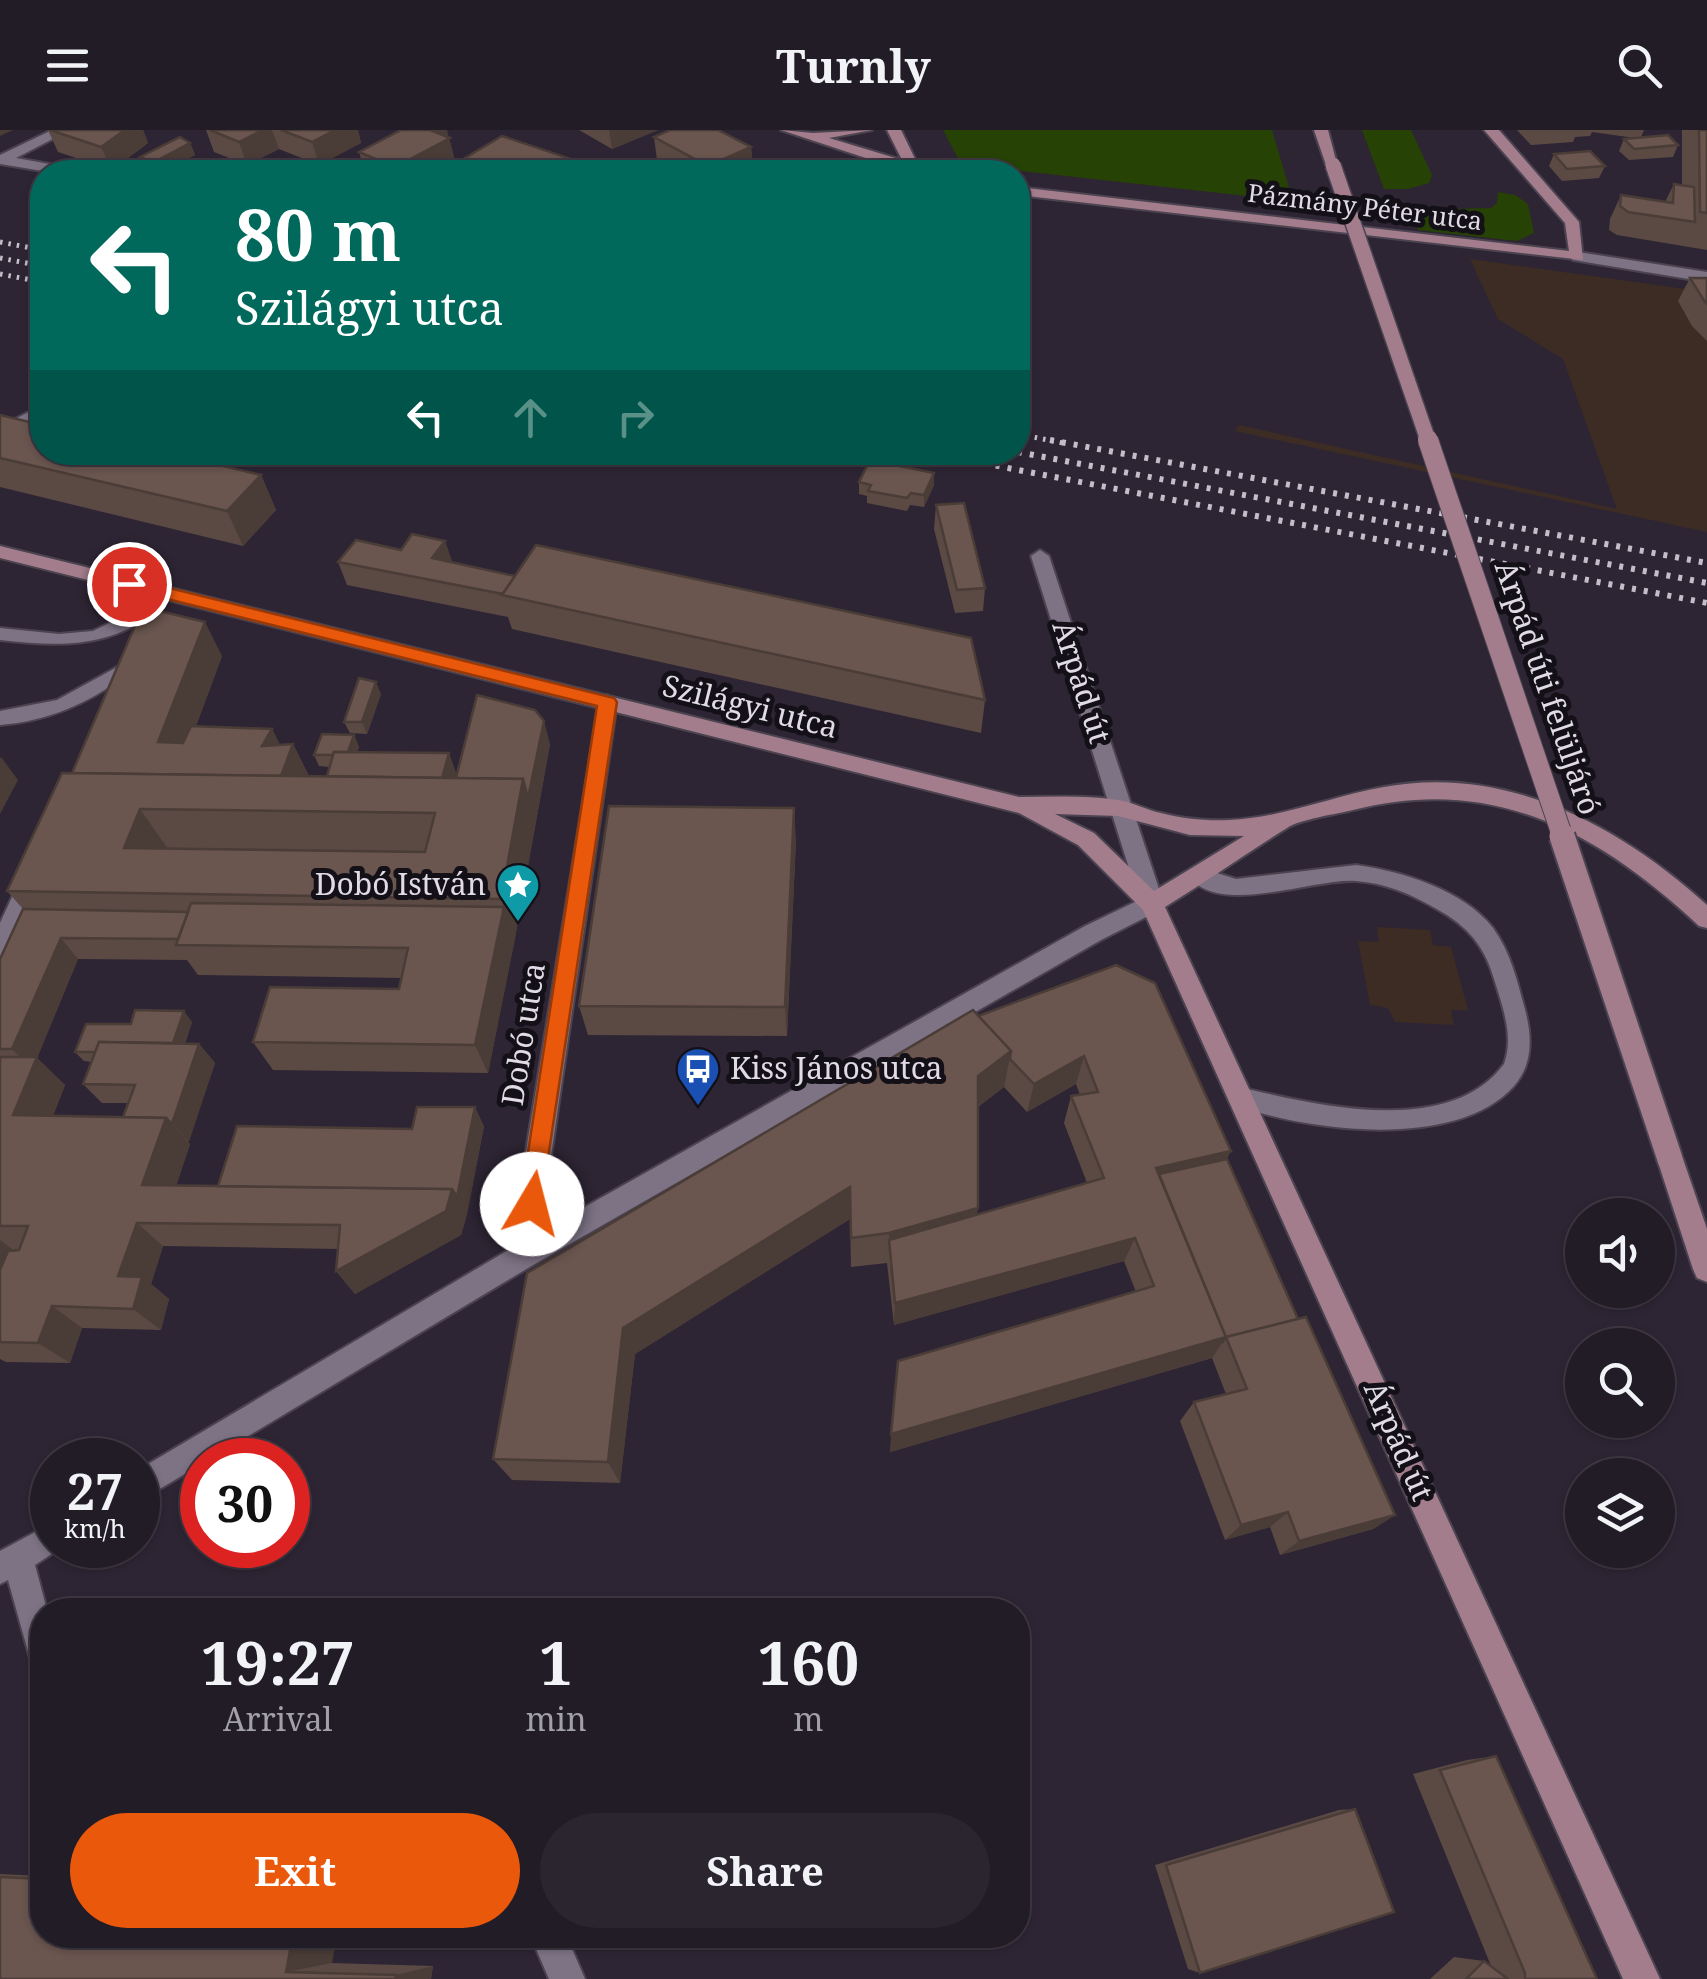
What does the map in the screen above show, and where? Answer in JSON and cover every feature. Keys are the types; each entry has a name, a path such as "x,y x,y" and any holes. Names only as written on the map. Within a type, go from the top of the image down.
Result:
{"street":[{"path":"0,160 63,130"},
{"path":"794,133 864,130"},
{"path":"894,130 911,160"},
{"name":"Árpád úti felüljáró","path":"1321,130 1488,612 1707,1269"},
{"path":"1491,130 1572,222 1578,257"},
{"path":"794,133 881,160"},
{"path":"0,160 30,165"},
{"name":"Pázmány Péter utca","path":"1030,192 1578,257 1707,277"},
{"name":"Szilágyi utca","path":"0,552 151,601 608,702 1019,805 1120,808"},
{"name":"Árpád út","path":"1040,556 1152,904 1642,1979"},
{"path":"105,705 151,601"},
{"name":"Dobó utca","path":"523,1256 608,702"},
{"path":"160,1474 523,1256 1093,933 1152,904 1283,822 1332,806 1410,790 1462,791 1523,803 1582,826 1630,852 1668,880 1707,920"},
{"name":"Szilágyi utca","path":"1019,805 1086,839 1152,904"},
{"path":"1120,808 1160,822 1200,828 1283,822"},
{"path":"0,950 42,853"},
{"path":"9,1564 30,1620"},
{"path":"554,1948 567,1979"}],"lane":[{"path":"0,433 30,417"},
{"path":"0,634 89,640 118,630 151,601"},
{"path":"0,718 31,715 73,702 119,672"},
{"path":"1198,874 1230,888 1344,873 1391,880 1430,896 1472,920 1496,949 1522,1035 1517,1064 1491,1092 1448,1114 1404,1122 1307,1113 1243,1098"}],"shaded area":[{"path":"1470,259 1707,292 1707,532 1235,431 1239,425 1617,509 1563,359 1498,319"},
{"path":"1377,927 1430,930 1433,945 1451,947 1468,1010 1451,1010 1454,1025 1395,1022 1388,1008 1370,1005 1358,941 1379,942"}],"green space":[{"path":"943,130 1272,130 1293,201 1030,172 1030,160 959,160"},
{"path":"1362,130 1411,130 1432,175 1429,183 1408,189 1384,189"},
{"path":"1498,192 1515,195 1528,204 1534,233 1517,241 1418,230 1411,210 1491,208 1497,203"}],"building":[{"path":"50,130 125,130 101,147"},
{"path":"210,130 263,130 239,142"},
{"path":"281,130 335,130 312,142"},
{"path":"401,130 430,130 450,138 408,160 378,160 359,152"},
{"path":"670,130 718,130 751,147 722,160 697,160 654,137"},
{"path":"1699,130 1707,130 1707,213 1700,212"},
{"path":"1668,135 1678,145 1634,149 1624,139"},
{"path":"502,136 574,160 471,160 465,158"},
{"path":"180,137 190,143 158,160 140,157"},
{"path":"1590,151 1605,166 1567,169 1554,154"},
{"path":"1674,184 1694,187 1695,222 1628,212 1620,206 1621,195 1673,203"},
{"path":"1690,278 1707,278 1707,304 1705,302"},
{"path":"0,415 30,422 30,465 218,465 261,475 227,511 0,458"},
{"path":"868,465 895,465 934,473 924,495 911,493 907,498 868,491 871,485 859,482"},
{"path":"964,503 985,588 957,590 936,505"},
{"path":"412,534 445,541 432,558 515,576 503,594 338,562 356,540 401,550"},
{"path":"536,545 971,638 985,700 502,595"},
{"path":"143,607 205,622 158,742 183,743 191,726 272,729 262,746 293,744 281,776 72,773"},
{"path":"359,678 376,682 362,722 344,722"},
{"path":"477,695 535,710 544,721 528,798 523,779 456,778"},
{"path":"322,734 354,735 348,752 314,755"},
{"path":"334,752 449,753 442,778 327,776"},
{"path":"62,773 523,779 501,899 7,891","holes":["140,809 435,813 425,852 124,848"]},
{"path":"609,806 794,808 785,1007 579,1006"},
{"path":"191,903 504,907 475,1045 253,1042 270,987 399,989 408,948 176,945"},
{"path":"23,909 188,912 178,939 61,938 12,1049 0,1049 0,959"},
{"path":"1116,965 1155,983 1231,1151 1156,1168 1226,1337 891,1434 898,1361 1154,1286 1135,1238 895,1303 889,1240 1104,1178 1071,1096 1098,1092 1084,1056 1034,1084 1010,1059 1011,1051 978,1016"},
{"path":"135,1010 184,1011 173,1043 99,1042 96,1052 75,1052 86,1024 131,1024"},
{"path":"973,1010 1011,1051 978,1076 978,1208 889,1233 851,1238 850,1187 623,1328 608,1462 493,1459 527,1273"},
{"path":"99,1042 199,1044 172,1124 166,1118 123,1117 135,1085 83,1084"},
{"path":"0,1057 37,1057 13,1115 166,1118 142,1185 452,1189 446,1211 336,1271 340,1225 137,1223 118,1276 142,1277 133,1309 52,1306 38,1343 0,1342 0,1270 8,1251 19,1250 28,1226 0,1226"},
{"path":"417,1107 475,1107 457,1197 452,1189 218,1186 237,1126 412,1129"},
{"path":"1227,1159 1298,1319 1226,1337 1159,1174"},
{"path":"1306,1317 1395,1515 1299,1541 1288,1512 1241,1525 1194,1402 1247,1389 1226,1337"},
{"path":"1496,1756 1597,1979 1525,1979 1440,1770"},
{"path":"1355,1809 1394,1912 1200,1973 1166,1865"},
{"path":"0,1877 30,1878 30,1948 291,1948 286,1972 396,1975 395,1979 0,1979"},
{"path":"1484,1961 1508,1979 1466,1979"}],"railway":[{"path":"0,242 30,248"},
{"path":"0,258 30,264"},
{"path":"0,274 30,280"},
{"path":"1030,436 1063,443"},
{"path":"1050,440 1707,563"},
{"path":"1030,454 1707,583"},
{"path":"992,465 1707,603"}],"place":[{"name":"Dobó István","path":"518,923"},
{"name":"Kiss János utca","path":"698,1107"}],"route":[{"path":"129,584 608,702 532,1204"}]}
